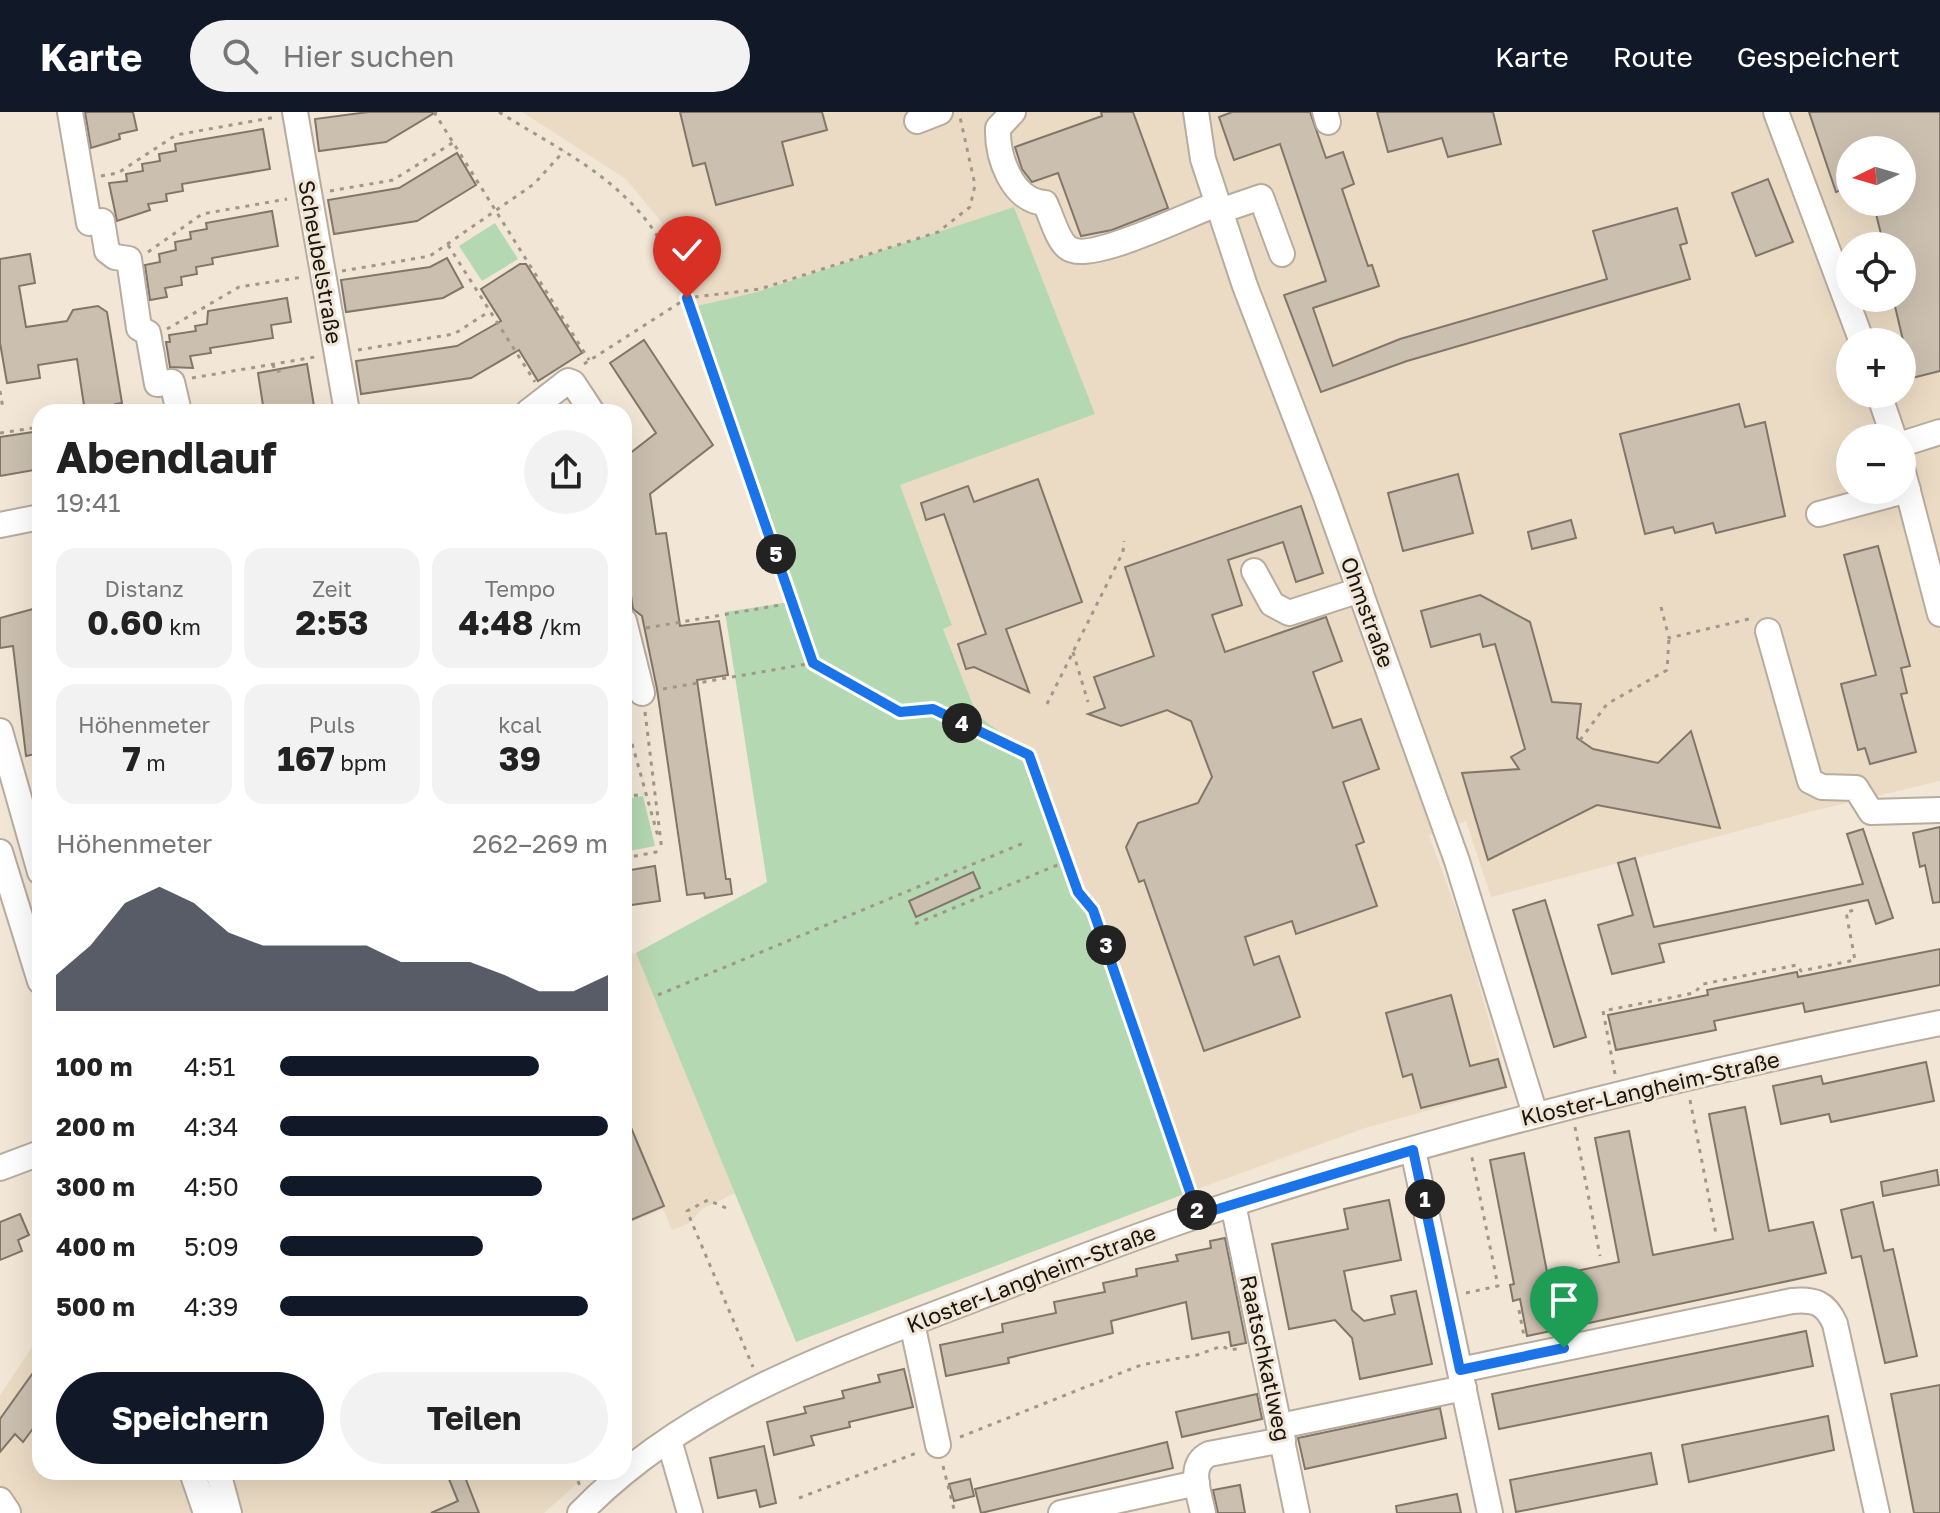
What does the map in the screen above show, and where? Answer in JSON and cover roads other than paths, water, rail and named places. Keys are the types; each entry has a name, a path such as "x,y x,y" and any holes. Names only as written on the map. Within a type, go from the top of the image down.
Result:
{"street":[{"path":"70,112 89,223 102,221 107,251 115,257 129,259 139,328 148,333 157,384 172,382 177,404"},
{"path":"917,121 940,112"},
{"path":"1013,112 998,128 997,143 1016,189 1034,202 1045,203 1066,247 1076,252 1088,252 1219,207 1261,197 1282,254"},
{"name":"Ohmstraße","path":"1196,112 1198,139 1219,207 1476,914 1535,1114"},
{"path":"1776,112 1857,328"},
{"name":"Scheubelstraße","path":"295,113 346,404"},
{"path":"540,404 568,381 573,383 587,404"},
{"path":"1916,440 1940,432"},
{"path":"1819,514 1844,504"},
{"path":"1911,504 1940,614"},
{"path":"0,525 32,519"},
{"path":"1254,571 1272,604 1289,613 1360,590"},
{"path":"1768,631 1810,781 1822,787 1856,788 1871,812 1940,810"},
{"path":"632,651 642,693"},
{"path":"0,731 32,844"},
{"path":"0,852 32,955"},
{"name":"Kloster-Langheim-Straße","path":"632,1470 669,1440 760,1385 912,1323 1198,1215 1535,1114 1940,1023"},
{"path":"1413,1150 1490,1513"},
{"path":"0,1168 32,1156"},
{"name":"Raatschkatlweg","path":"1233,1204 1297,1513"},
{"path":"1203,1513 1195,1467 1199,1459 1209,1454 1279,1436 1462,1379 1792,1301 1815,1300 1824,1305 1835,1324 1877,1513"},
{"path":"912,1323 938,1445"},
{"path":"669,1440 690,1513"},
{"path":"195,1480 206,1513"},
{"path":"220,1480 229,1513"},
{"name":"Kloster-Langheim-Straße","path":"580,1513 620,1480"},
{"path":"1061,1513 1197,1483"}]}
